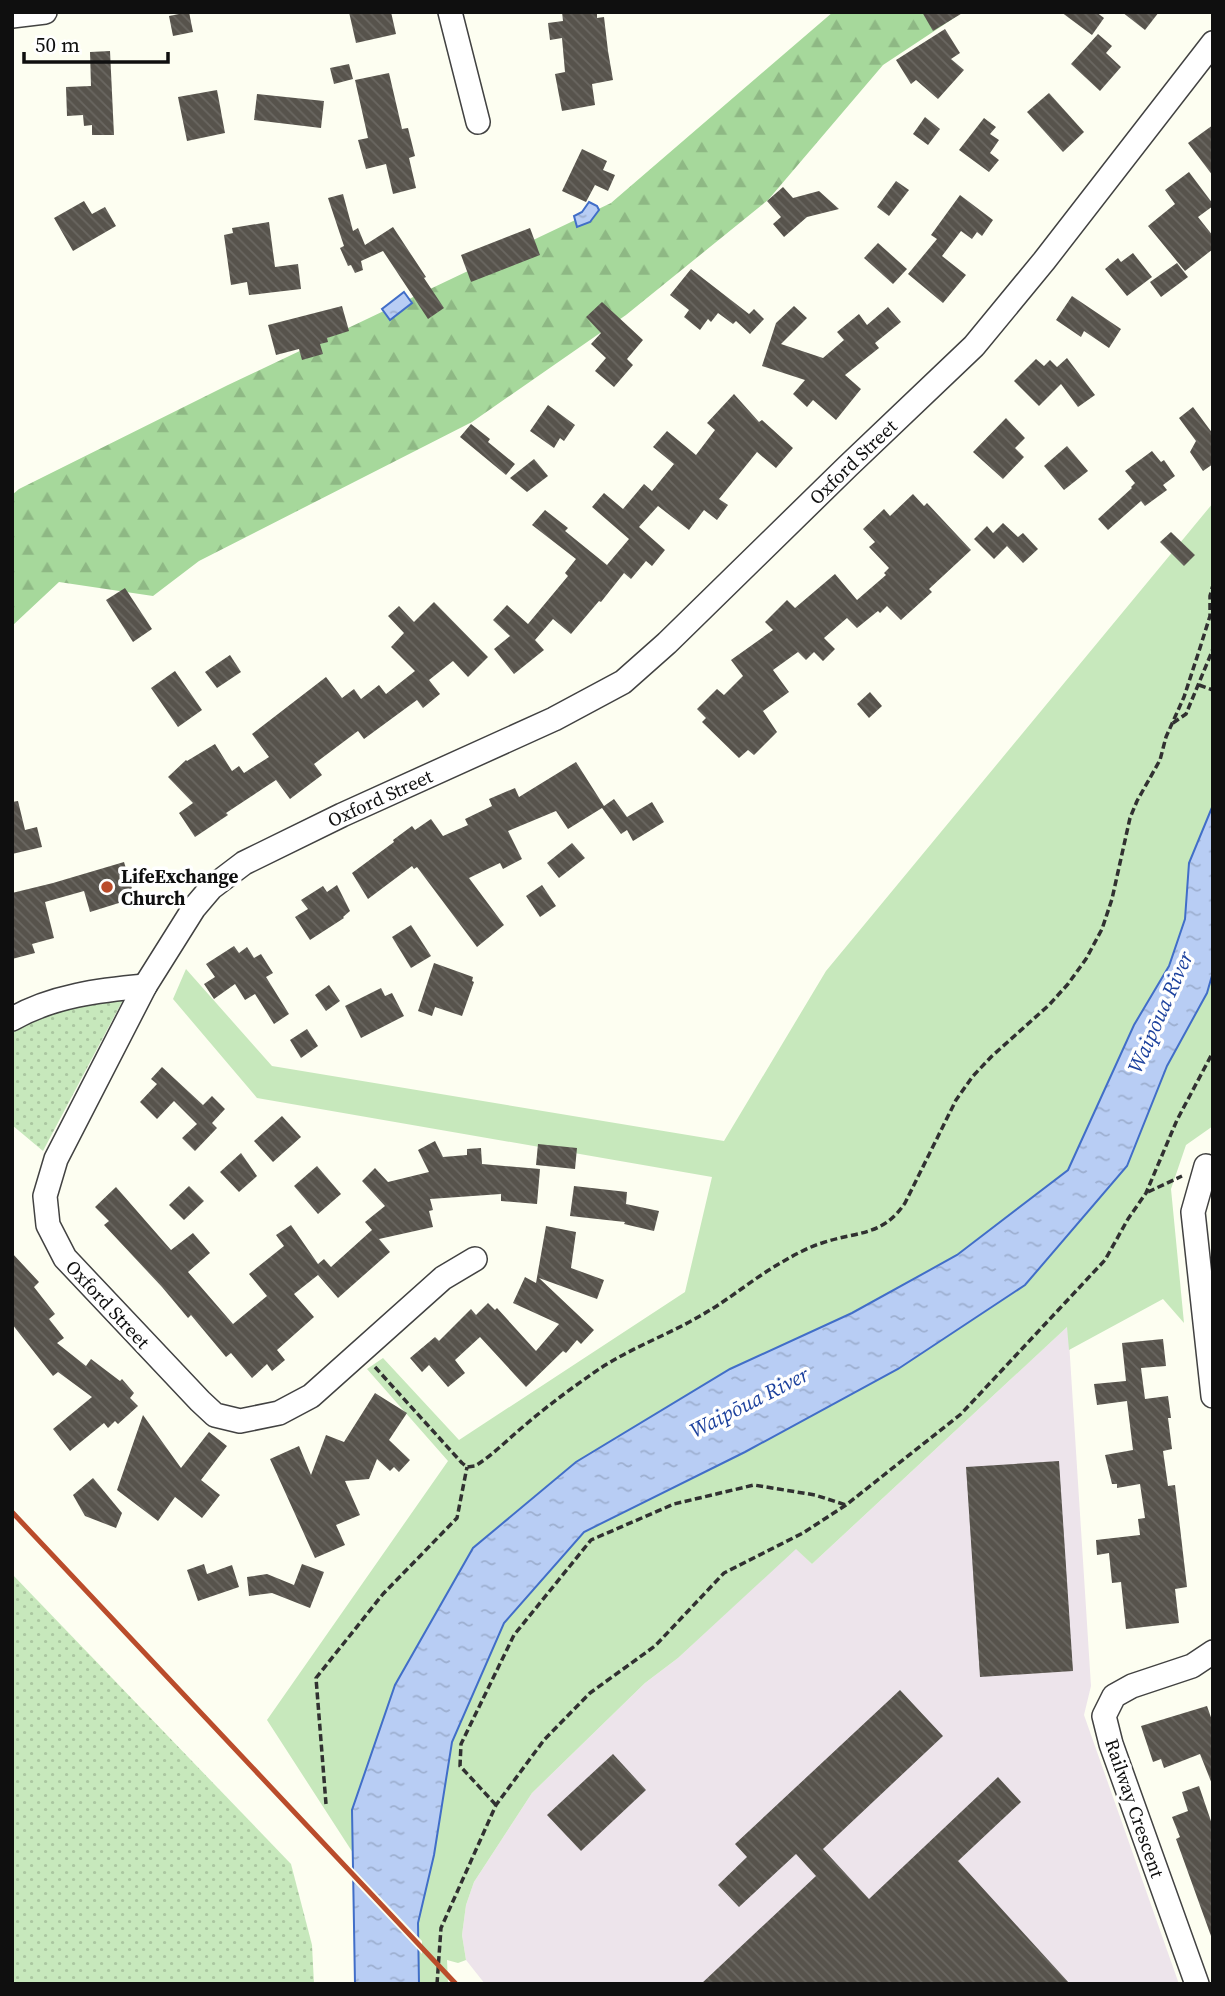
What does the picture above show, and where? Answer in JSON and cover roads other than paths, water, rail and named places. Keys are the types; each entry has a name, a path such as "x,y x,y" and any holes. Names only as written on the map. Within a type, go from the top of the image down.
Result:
{"street":[{"path":"12,16 45,12"},
{"path":"450,12 478,122"},
{"name":"Oxford Street","path":"475,1259 443,1278 311,1396 279,1413 240,1421 215,1415 65,1258 48,1225 45,1196 56,1159 145,986 194,908 211,888 244,863 342,815 554,719 623,682 667,643 974,346 1044,261 1213,43"},
{"path":"12,1019 22,1013 76,996 102,990 145,986"},
{"path":"1206,1167 1193,1212 1213,1396"},
{"name":"Railway Crescent","path":"1198,1984 1111,1744 1104,1716 1114,1696 1132,1686 1192,1666 1213,1652"}],"water":[{"path":"589,202 599,210 590,222 577,227 574,216 582,212"},
{"path":"404,292 412,303 390,320 382,309"},
{"name":"Waipōua River","path":"1213,805 1213,972 1207,993 1167,1066 1127,1166 1025,1285 898,1369 745,1452 584,1532 504,1623 452,1742 434,1855 418,1923 419,1984 355,1984 352,1810 395,1685 473,1548 576,1462 730,1369 852,1313 957,1255 1068,1170 1134,1025 1169,966 1185,919 1189,863"}],"railway":[{"path":"12,1512 456,1984"}],"place":[{"name":"LifeExchange Church","path":"107,887"}]}
